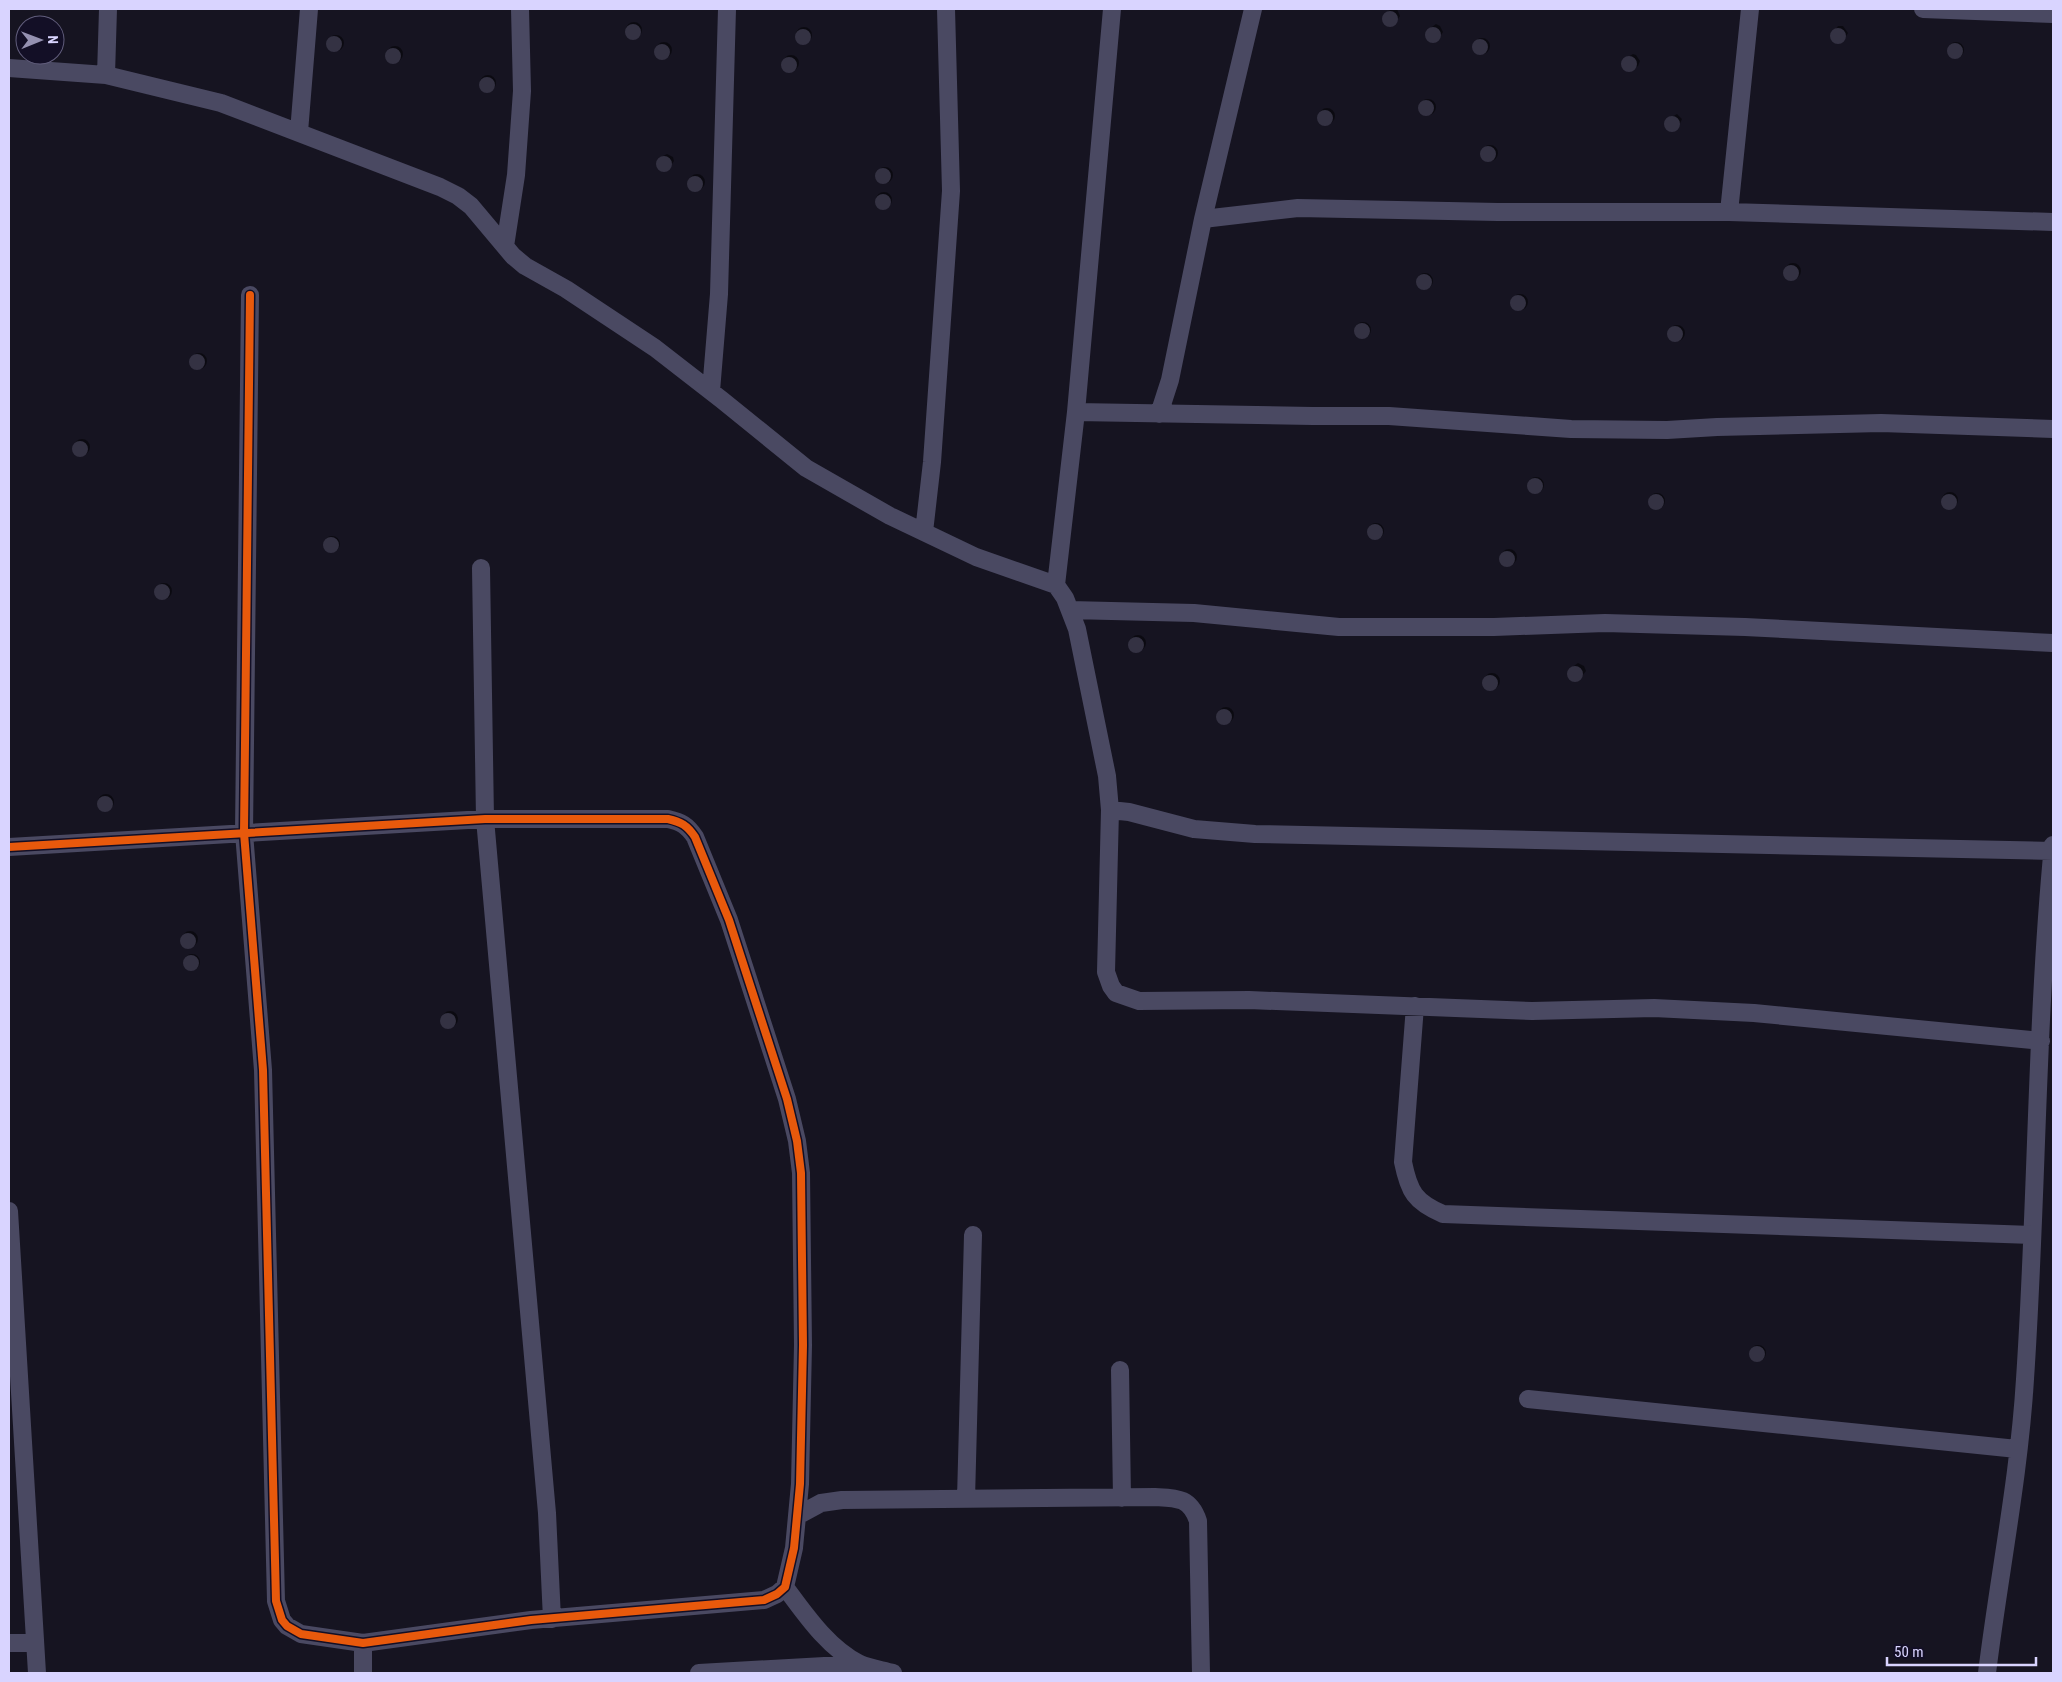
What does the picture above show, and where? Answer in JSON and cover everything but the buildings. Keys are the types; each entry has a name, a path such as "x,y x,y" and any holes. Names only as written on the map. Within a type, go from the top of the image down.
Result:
{"street":[{"path":"106,75 108,9"},
{"path":"299,132 309,9"},
{"path":"505,246 516,175 522,91 520,9"},
{"path":"711,391 719,294 727,9"},
{"path":"924,532 932,462 951,191 946,9"},
{"path":"1112,9 1076,412 1056,585 1070,610 1077,629 1107,776 1110,810 1106,972 1111,986 1116,992 1139,1001 1249,1000 1532,1011 1654,1008 1754,1013 2040,1041"},
{"path":"1160,414 1170,380 1203,219 1253,9"},
{"path":"1730,212 1750,9"},
{"path":"1923,9 2053,14"},
{"path":"9,68 106,75 221,103 373,160 458,196 471,206 525,266 566,289 655,348 806,468 856,498 976,557 1056,585"},
{"path":"1203,219 1298,208 1498,212 1730,212 2053,222"},
{"path":"9,847 244,833 485,819 668,819 682,822 689,828 697,843 728,920 788,1099 797,1141 801,1173 803,1336 800,1484 794,1548 784,1587 777,1594 764,1600 512,1622 363,1643 301,1634 287,1626 282,1620 276,1602 263,1070 244,833 250,295"},
{"path":"1076,412 1390,416 1571,430 1667,430 1881,423 2053,429"},
{"path":"481,568 485,819 547,1513 552,1619"},
{"path":"1070,610 1194,612 1339,627 1494,627 1605,623 1745,627 2053,643"},
{"path":"1110,810 1129,812 1194,829 1255,834 2053,851"},
{"path":"1988,1673 2012,1507 2025,1381 2040,1041 2053,845"},
{"path":"1415,1006 1403,1162 1408,1184 1416,1198 1430,1208 1444,1214 2032,1235"},
{"path":"9,1211 37,1673"},
{"path":"966,1500 974,1235"},
{"path":"1120,1370 1122,1498"},
{"path":"1528,1399 2017,1449"},
{"path":"797,1516 821,1503 835,1501 1122,1498 1173,1498 1184,1501 1195,1511 1198,1520 1200,1673"},
{"path":"784,1587 829,1640 860,1664"},
{"path":"9,1643 35,1643"},
{"path":"363,1643 363,1673"},
{"path":"699,1673 860,1664 893,1673"}],"cycle path":[{"path":"9,847 485,819 668,819 686,827 695,837 729,920 787,1099 797,1141 801,1173 803,1345 800,1484 794,1548 785,1587 777,1594 764,1600 531,1620 363,1643 301,1634 287,1626 282,1620 276,1601 263,1070 244,833 250,295"}]}
